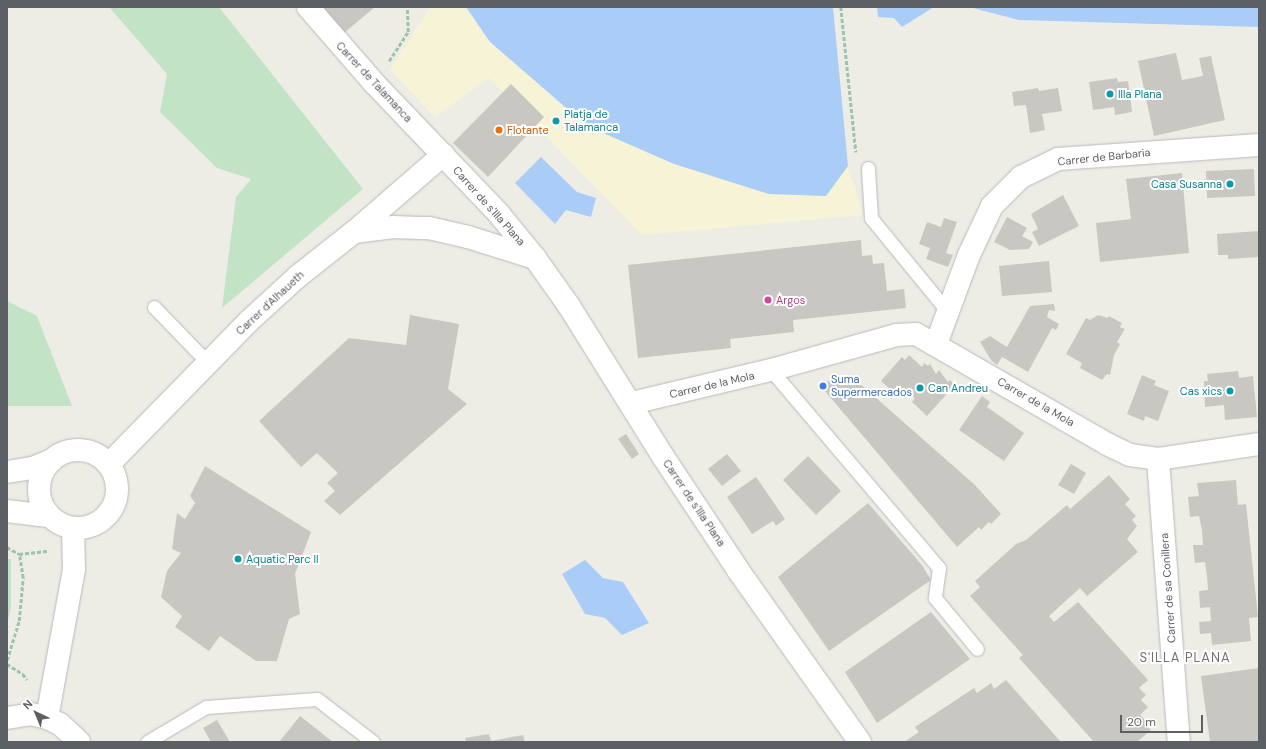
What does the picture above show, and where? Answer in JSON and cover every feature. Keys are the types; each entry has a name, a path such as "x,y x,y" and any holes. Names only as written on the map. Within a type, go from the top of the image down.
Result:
{"street":[{"name":"Carrer de Talamanca","path":"308,7 374,83 443,155"},
{"name":"Carrer de Barbaria","path":"936,344 968,255 992,206 1021,176 1058,159 1259,145"},
{"name":"Carrer d'Alhaueth","path":"109,464 208,362 296,277 354,232 443,155"},
{"name":"Carrer de s'Illa Plana","path":"443,155 499,214 535,258 632,404 664,458 734,563 860,742"},
{"name":"Carrer de s'Illa Plana","path":"354,232 392,227 430,228 468,237 535,258"},
{"name":"Carrer de la Mola","path":"632,404 772,370 896,335 916,334 936,344 1107,444 1130,455 1158,459 1259,444"},
{"path":"7,472 33,468 75,450 87,451 109,464 115,476 118,489 116,502 109,514 99,523 87,528 73,529 60,524 48,516 7,511"},
{"name":"Carrer de sa Conillera","path":"1158,459 1179,742"},
{"path":"48,516 39,493 39,481 52,460"},
{"path":"47,718 74,569 73,529"},
{"path":"7,718 31,714 47,718 60,724 79,742"}],"lane":[{"path":"868,168 871,218 948,312"},
{"path":"154,308 208,362"},
{"path":"772,370 939,568 936,598 977,649"},
{"path":"147,742 206,707 317,699 373,742"}],"path":[{"path":"374,83 408,32 407,7"},
{"path":"841,7 857,164 868,168"},
{"path":"7,547 19,554 23,578 19,621 7,660"}],"green space":[{"path":"109,7 219,7 363,189 222,308 236,197 251,179 217,168 160,112 167,74"},
{"path":"7,301 37,316 72,406 7,406"},
{"path":"7,559 11,559 11,608 7,624"}],"sand":[{"name":"Platja de Talamanca","path":"430,7 466,7 490,42 587,126 826,196 848,166 863,215 642,235 489,78 435,117 390,70"}],"water":[{"path":"466,7 833,7 848,166 826,196 769,194 674,164 587,126 490,42"},
{"path":"877,7 934,7 902,27 894,18 878,17"},
{"path":"969,7 1259,7 1259,27 1019,20"},
{"path":"541,157 577,192 596,198 591,217 566,210 555,224 515,183"},
{"path":"585,560 603,578 623,582 649,623 622,635 605,618 585,614 562,574"}],"building":[{"path":"323,7 375,7 344,33"},
{"path":"1176,53 1182,80 1203,76 1199,58 1211,56 1225,120 1154,136 1138,61"},
{"name":"Illa Plana","path":"1117,78 1118,82 1128,81 1132,112 1115,115 1114,107 1093,110 1089,82"},
{"name":"Flotante","path":"511,84 544,117 488,177 453,143"},
{"path":"1038,88 1039,91 1058,88 1062,111 1042,114 1045,130 1030,133 1026,105 1014,106 1012,92"},
{"name":"Casa Susanna","path":"1254,169 1255,196 1207,198 1206,171"},
{"path":"1182,173 1189,253 1100,262 1096,223 1131,219 1126,179"},
{"path":"1063,195 1079,226 1039,246 1032,232 1038,229 1031,214"},
{"path":"1007,217 1027,228 1022,236 1033,242 1029,249 1010,250 994,242"},
{"path":"944,218 957,222 946,253 953,255 948,267 926,259 930,248 919,244 927,222 941,227"},
{"path":"1258,231 1259,257 1228,259 1228,255 1218,255 1217,234"},
{"name":"Argos","path":"861,240 862,256 872,255 873,264 884,263 887,291 904,289 906,308 793,320 794,332 730,339 731,348 638,358 628,265"},
{"path":"1049,261 1052,292 1002,296 999,266"},
{"path":"1054,304 1055,311 1049,310 1047,317 1059,324 1056,330 1052,328 1028,372 1002,357 997,365 991,360 980,342 990,336 1007,347 1030,306"},
{"path":"410,315 459,324 448,389 467,404 340,515 324,501 335,491 327,483 338,473 317,453 301,467 259,421 349,338 406,345"},
{"path":"1098,315 1108,318 1109,316 1122,323 1120,327 1125,329 1117,342 1120,344 1114,355 1110,375 1107,374 1102,380 1080,368 1082,363 1066,354 1086,318 1090,320"},
{"name":"Can Andreu","path":"909,355 922,367 924,363 928,366 930,364 936,374 939,370 948,382 950,380 955,385 927,416 912,402 915,398 907,391 900,398 881,381 902,357 905,360"},
{"name":"Cas xics","path":"1238,371 1239,378 1253,376 1257,417 1225,420 1224,405 1205,407 1204,381 1208,381 1207,374"},
{"path":"850,375 975,485 1001,514 991,524 989,522 981,530 979,527 957,547 819,384"},
{"path":"1142,375 1156,381 1154,385 1169,391 1158,421 1145,416 1144,421 1127,414"},
{"path":"982,396 990,402 987,407 1024,433 1004,461 959,430"},
{"path":"626,434 639,454 632,459 618,439"},
{"path":"727,454 741,471 722,486 708,469"},
{"path":"808,456 841,491 816,515 783,480"},
{"path":"1071,464 1086,473 1074,494 1058,485"},
{"name":"Aquatic Parc II","path":"205,466 311,532 295,574 300,614 289,619 277,661 256,661 220,636 209,651 175,627 182,616 161,597 167,571 181,553 172,549 177,513 185,519 195,503 190,496"},
{"path":"1109,475 1130,499 1125,504 1136,516 1132,520 1137,526 1127,539 1138,552 1087,596 1080,588 1049,616 1054,622 1078,602 1148,680 1139,688 1146,695 1141,700 1148,707 1140,715 1148,723 1146,725 1151,730 1137,742 1094,742 1019,658 1023,655 970,596 980,587 975,581 1016,544 1026,540 1067,505 1070,509"},
{"path":"756,477 785,519 776,526 773,521 752,534 727,497"},
{"path":"1236,480 1238,505 1246,504 1258,617 1249,618 1251,641 1212,645 1211,633 1200,634 1199,622 1211,621 1210,607 1200,608 1199,591 1208,590 1207,576 1205,562 1195,563 1193,545 1203,545 1202,530 1199,516 1190,517 1188,497 1199,496 1197,483"},
{"path":"868,503 922,565 931,580 829,651 778,577"},
{"path":"931,612 970,659 877,723 845,672"},
{"path":"1259,668 1259,742 1210,742 1201,676"},
{"path":"1006,680 1061,742 904,742 919,732 915,727 974,688 977,693 991,683 994,689"},
{"path":"300,716 333,742 279,742"},
{"path":"217,720 230,742 211,742 203,728"},
{"path":"489,734 491,741 523,735 525,742 466,742 465,738"}],"place":[{"name":"Illa Plana","path":"1110,94"},
{"name":"Platja de Talamanca","path":"556,121"},
{"name":"Flotante","path":"499,130"},
{"name":"Casa Susanna","path":"1230,184"},
{"name":"Argos","path":"768,300"},
{"name":"Suma Supermercados","path":"823,386"},
{"name":"Can Andreu","path":"920,388"},
{"name":"Cas xics","path":"1230,391"},
{"name":"Aquatic Parc II","path":"238,559"}],"district":[{"name":"S'ILLA PLANA","path":"1185,658"}]}
